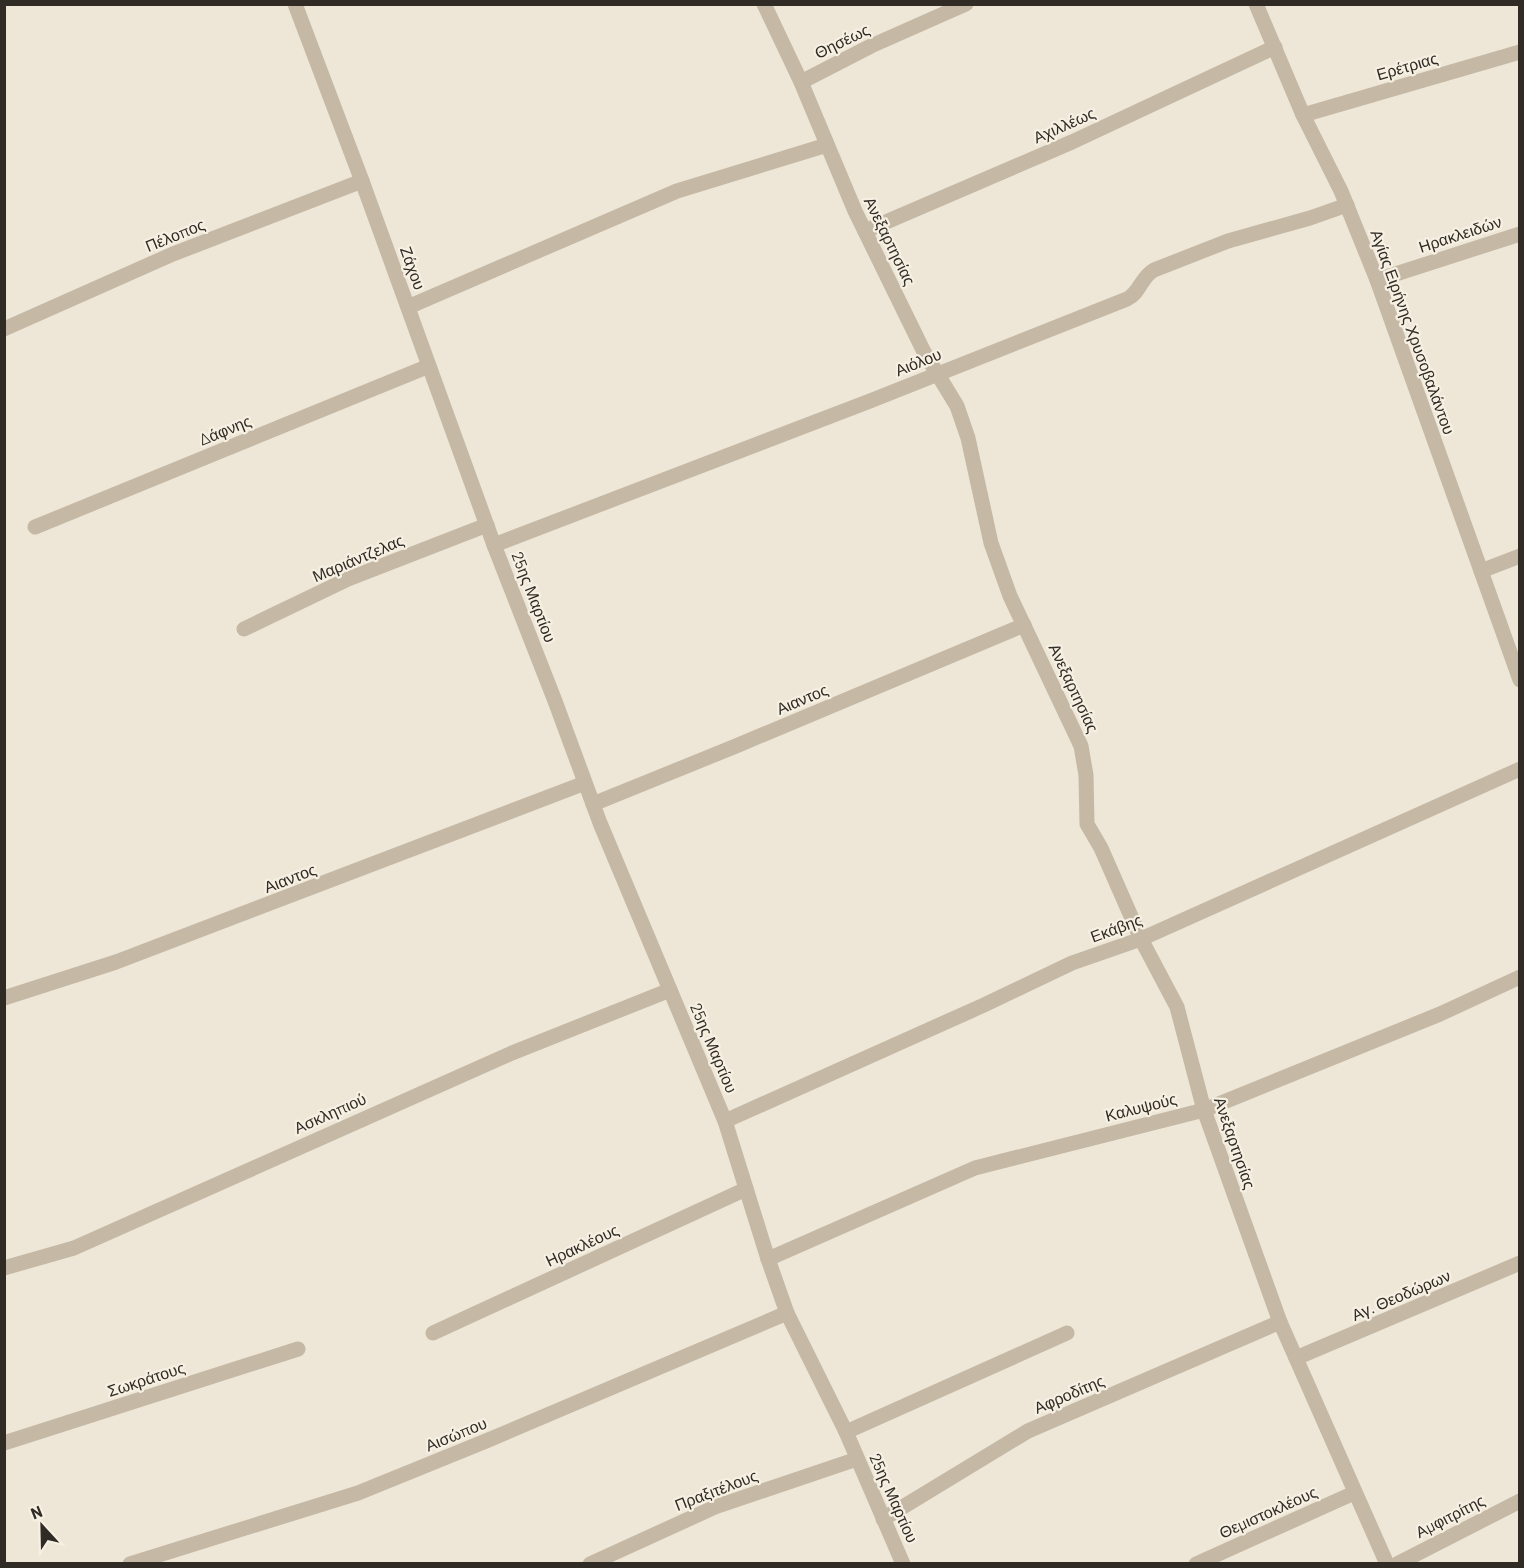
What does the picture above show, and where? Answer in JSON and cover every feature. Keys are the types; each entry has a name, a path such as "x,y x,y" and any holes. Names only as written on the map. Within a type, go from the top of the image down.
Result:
{"street":[{"name":"Ζάχου","path":"295,4 494,545"},
{"name":"Ανεξαρτησίας","path":"764,4 801,82 865,231 924,352 957,406 968,438 991,543 1010,596 1081,746 1086,775 1087,824 1101,848 1141,939 1177,1007 1204,1110 1280,1322 1387,1563"},
{"name":"Θησέως","path":"801,82 871,46 966,4"},
{"name":"Αγίας Ειρήνης Χρυσοβαλάντου","path":"1256,4 1303,115 1347,205 1377,280 1520,680"},
{"name":"Αχιλλέως","path":"865,231 1072,142 1275,47"},
{"name":"Ερέτριας","path":"1303,115 1520,51"},
{"path":"408,307 677,191 827,145"},
{"name":"Πέλοπος","path":"4,329 173,254 362,181"},
{"name":"Αιόλου","path":"494,545 1126,299 1135,293 1146,276 1154,270 1228,241 1347,205"},
{"name":"Ηρακλειδών","path":"1377,280 1520,234"},
{"name":"Δάφνης","path":"35,527 429,366"},
{"name":"Μαριάντζελας","path":"244,629 348,579 487,525"},
{"name":"25ης Μαρτίου","path":"494,545 593,804 725,1121 787,1313 846,1432 903,1563"},
{"path":"1481,571 1520,556"},
{"name":"Αιαντος","path":"593,804 1024,624"},
{"name":"Εκάβης","path":"725,1121 1072,963 1141,939 1520,769"},
{"name":"Αιαντος","path":"4,998 117,962 585,783"},
{"name":"Καλυψούς","path":"768,1259 975,1167 1204,1110 1440,1014 1520,977"},
{"name":"Ασκληπιού","path":"4,1268 74,1248 512,1053 670,990"},
{"name":"Ηρακλέους","path":"433,1333 746,1189"},
{"name":"Αγ. Θεοδώρων","path":"1296,1359 1520,1263"},
{"name":"Αισώπου","path":"130,1563 358,1493 787,1313"},
{"name":"Αφροδίτης","path":"883,1519 1028,1431 1280,1322"},
{"path":"846,1432 1067,1333"},
{"name":"Σωκράτους","path":"4,1443 298,1349"},
{"name":"Πραξιτέλους","path":"590,1563 715,1507 857,1460"},
{"name":"Θεμιστοκλέους","path":"1196,1563 1354,1493"},
{"name":"Αμφιτρίτης","path":"1397,1563 1520,1501"}]}
